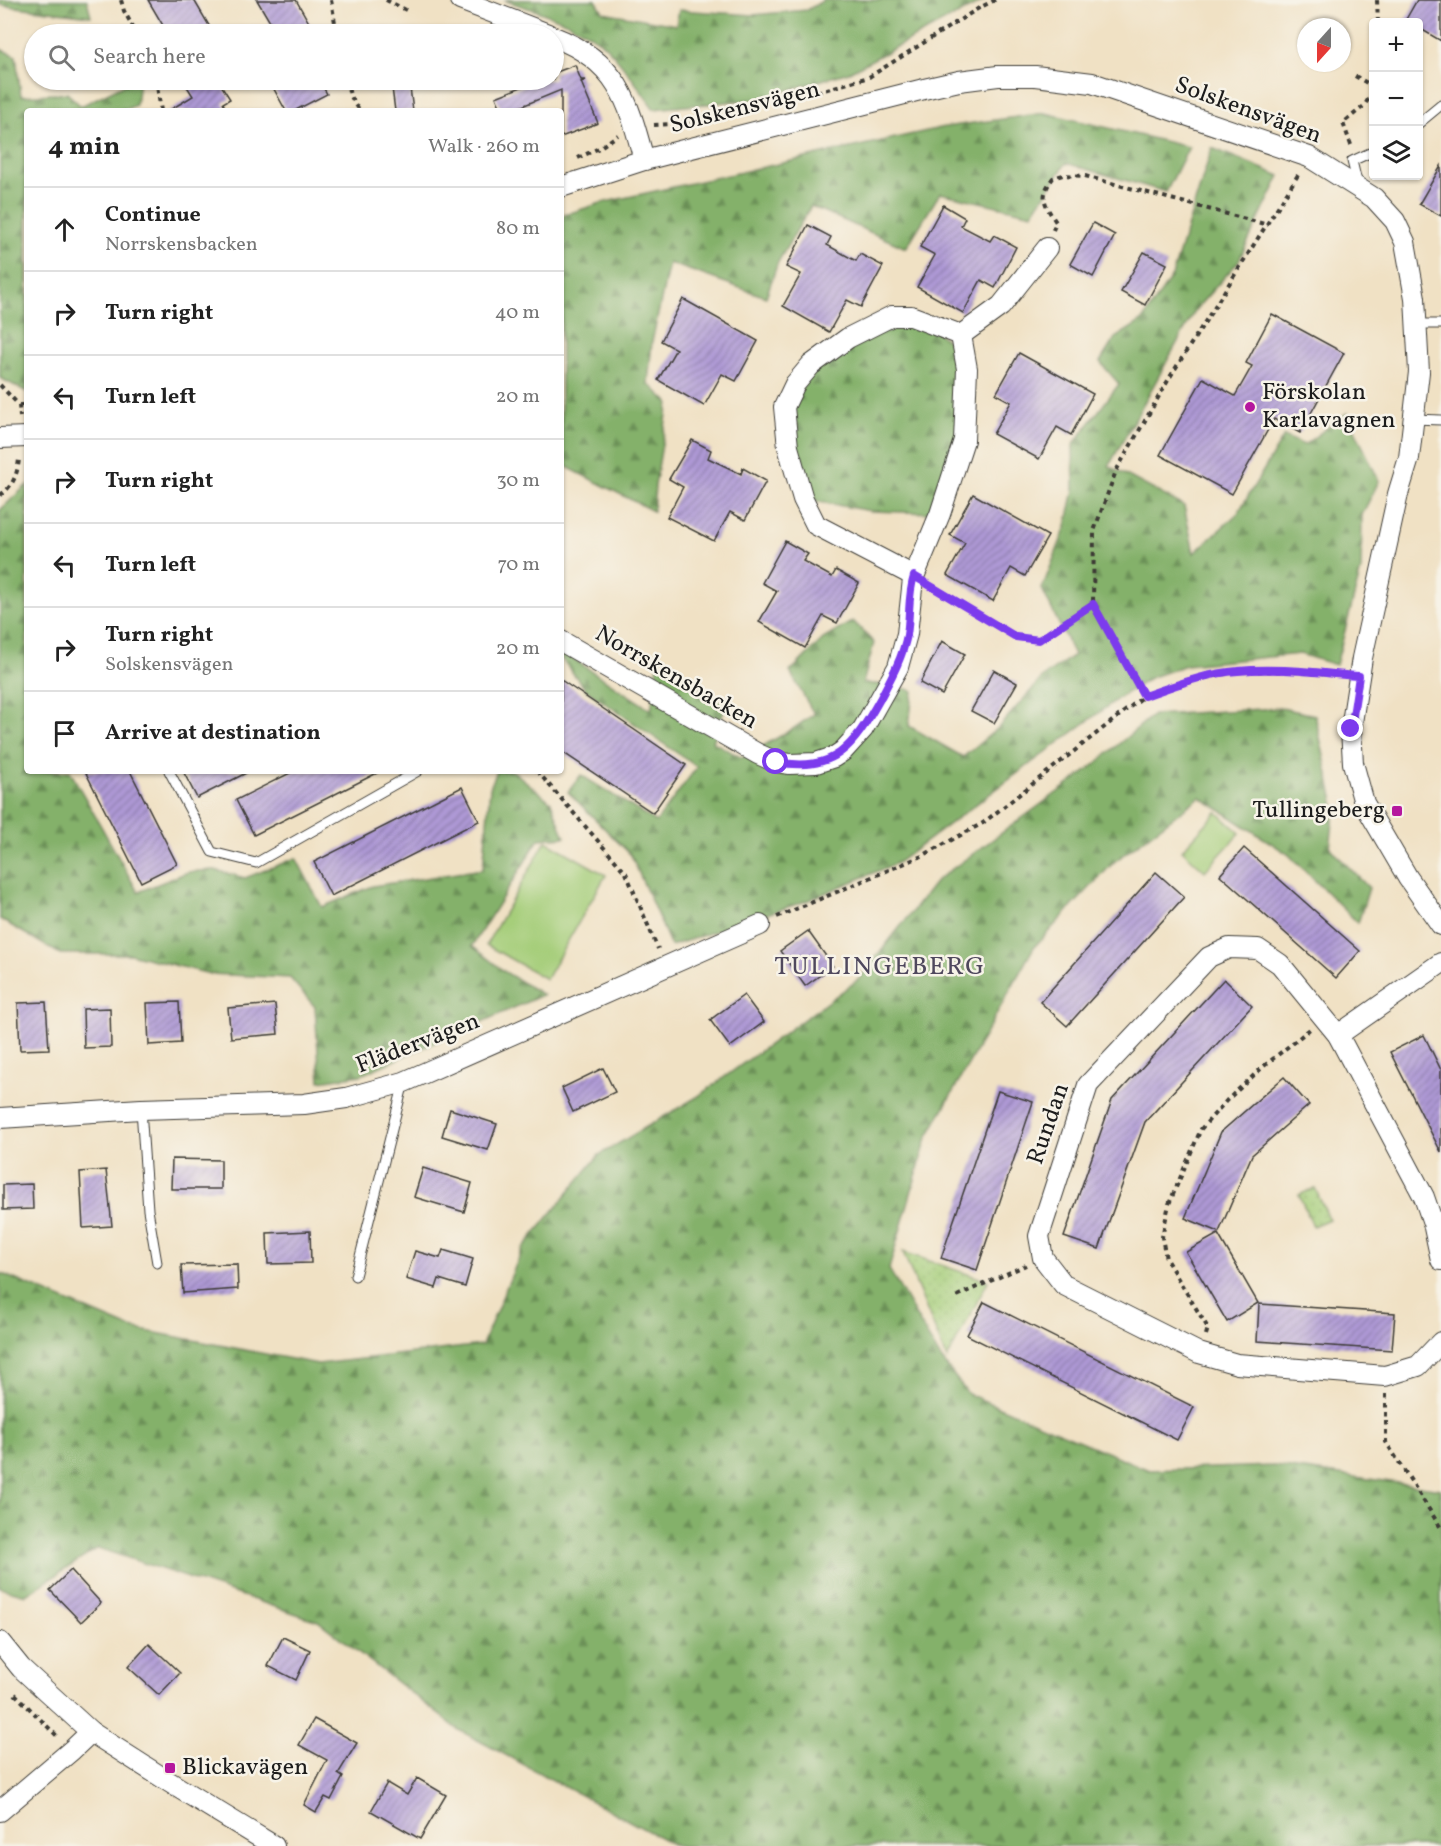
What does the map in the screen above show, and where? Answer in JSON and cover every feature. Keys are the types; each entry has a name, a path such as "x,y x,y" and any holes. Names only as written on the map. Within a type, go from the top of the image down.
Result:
{"street":[{"path":"460,0 522,24"},
{"path":"564,40 581,48 614,78 635,126 644,160"},
{"name":"Solskensvägen","path":"564,186 644,160 959,81 998,76 1035,76 1092,83 1309,158 1374,198 1395,221 1405,242 1414,298 1419,372 1409,458 1398,494 1359,676 1351,729 1353,763 1364,803 1408,878 1441,925"},
{"path":"914,576 816,525 803,499 788,447 784,407 795,384 812,365 848,338 892,316 910,316 961,334 1001,306 1047,248"},
{"name":"Norrskensbacken","path":"564,643 758,754 776,762 816,763 834,757 843,751 863,729 898,667 907,634 914,576 940,514 963,440 967,369 961,334"},
{"path":"0,438 24,437"},
{"name":"Flädervägen","path":"0,1118 141,1109 304,1104 346,1098 404,1082 760,925"},
{"name":"Rundan","path":"1043,1258 1039,1236 1088,1085 1209,957 1229,948 1258,949 1280,964 1338,1035 1424,1197 1433,1223 1441,1260"},
{"path":"1338,1035 1441,963"},
{"path":"1043,1258 1064,1285 1198,1353 1237,1364 1385,1376 1418,1366 1441,1342"},
{"path":"0,1642 21,1668 91,1732 274,1846"},
{"path":"0,1811 91,1732"}],"lane":[{"path":"1423,121 1441,105"},
{"path":"1358,187 1352,161 1369,154"},
{"path":"1415,324 1441,324"},
{"path":"1413,419 1441,420"},
{"path":"171,774 212,852 256,863 413,774"},
{"path":"355,1276 404,1082"},
{"path":"141,1109 148,1210 157,1263"}],"path":[{"path":"121,0 132,24"},
{"path":"332,0 336,24"},
{"path":"386,0 406,10"},
{"path":"811,94 869,77 978,8 995,0"},
{"path":"1377,0 1378,18"},
{"path":"1354,76 1369,85"},
{"path":"158,90 161,108"},
{"path":"349,90 358,108"},
{"path":"1352,161 1351,142 1343,123 1364,106 1369,97"},
{"path":"571,161 599,148 613,137 635,126 709,122"},
{"path":"1144,696 1093,604 1094,531 1116,471 1170,377 1309,158"},
{"path":"1047,248 1056,222 1043,197 1046,186 1053,178 1063,175 1085,176 1268,225"},
{"path":"0,385 19,405 24,405"},
{"path":"914,576 1016,637 1028,640 1039,640 1093,604"},
{"path":"760,925 922,856 983,823 1144,696 1200,678 1238,671 1292,671 1359,676"},
{"path":"540,774 626,873 665,966"},
{"path":"1198,1353 1208,1328 1166,1259 1162,1237 1169,1204 1201,1129 1234,1093 1324,1018"},
{"path":"957,1296 1043,1258"},
{"path":"1385,1376 1386,1442 1441,1528"},
{"path":"8,1686 64,1743"}],"green space":[{"path":"0,0 87,0 91,16 0,5"},
{"path":"504,0 596,0 603,12 676,25 679,10 753,15 807,10 824,0 985,0 849,72 758,99 654,109 621,63 598,40 564,21"},
{"path":"0,49 16,56 21,96 67,93 81,106 113,90 138,90 136,105 129,108 24,108 24,390 0,378"},
{"path":"1045,113 1189,147 1166,192 1066,163 1032,214 940,193 906,248 811,206 778,262 766,297 669,263 652,342 648,383 669,403 653,511 564,466 564,215 601,203 945,127"},
{"path":"1212,148 1280,176 1238,262 1196,309 1109,466 1184,506 1194,553 1238,513 1284,436 1304,445 1347,413 1379,481 1362,515 1361,570 1336,665 1300,654 1186,665 1152,677 1120,697 897,863 806,901 671,946 631,855 568,792 581,775 656,822 697,767 586,690 564,662 564,653 651,710 658,663 726,705 713,742 742,758 814,714 790,672 823,639 853,621 874,643 863,683 898,686 913,691 909,726 963,757 998,728 1043,677 1074,655 1042,589 1066,527 1074,490 1073,445 1119,384 1100,362 1115,338 1142,321 1172,276"},
{"path":"907,322 936,331 955,348 959,367 958,445 935,513 871,511 814,501 795,450 791,418 796,395 814,371 856,342 891,324"},
{"path":"24,488 24,774 72,774 138,892 188,872 215,870 245,878 296,858 322,907 373,886 483,869 490,788 496,774 517,774 551,802 565,837 539,839 472,946 505,972 543,995 361,1075 320,1081 315,1007 290,978 210,974 130,954 60,954 0,919 0,510"},
{"path":"1281,708 1315,715 1335,806 1330,848 1369,888 1358,923 1288,854 1200,797 1114,862 1034,947 927,1138 889,1269 939,1356 968,1394 1149,1470 1275,1466 1441,1489 1441,1846 676,1846 459,1730 318,1621 98,1548 26,1595 0,1588 0,1273 130,1328 318,1364 482,1345 523,1248 599,1155 697,1097 859,979 937,880 1088,770 1153,715"},
{"path":"1217,812 1240,833 1205,871 1182,850"},
{"path":"546,841 606,875 546,979 486,945"},
{"path":"1315,1188 1329,1219 1313,1226 1299,1195"},
{"path":"903,1252 988,1281 947,1359"}],"building":[{"path":"148,0 194,0 208,24 162,24"},
{"path":"257,0 296,0 310,24 271,24"},
{"path":"1417,0 1441,0 1441,41 1423,30 1423,18 1407,18"},
{"path":"575,65 581,80 586,80 581,82 598,123 564,136 564,108 561,108 561,90 564,90 564,69"},
{"path":"189,90 224,90 230,99 223,103 226,108 173,108 193,96"},
{"path":"274,90 325,90 327,94 300,108 284,108"},
{"path":"392,90 410,90 413,108 395,108"},
{"path":"514,90 561,90 517,108 501,108 496,97"},
{"path":"1441,166 1441,216 1419,204"},
{"path":"943,205 965,218 961,226 990,241 994,235 1016,247 995,288 981,280 963,313 917,287 935,255 920,247"},
{"path":"1093,223 1115,235 1093,277 1070,264"},
{"path":"808,225 831,237 827,245 856,261 860,254 883,266 861,307 847,300 829,332 783,306 801,274 786,267"},
{"path":"1144,252 1167,264 1145,305 1121,292"},
{"path":"683,299 758,341 736,381 722,374 704,406 658,380 676,349 661,341"},
{"name":"Förskolan Karlavagnen","path":"1272,314 1344,353 1300,433 1274,419 1232,494 1160,455 1203,378 1235,396 1252,366 1246,363"},
{"path":"1019,353 1093,394 1071,435 1057,427 1039,459 993,434 1011,402 996,394"},
{"path":"692,440 711,450 708,458 741,474 743,468 766,481 745,520 730,512 714,541 667,517 683,487 669,479"},
{"path":"973,494 1048,536 1025,576 1011,568 993,601 947,575 965,543 950,535"},
{"path":"785,541 808,554 803,561 832,577 836,570 859,583 837,623 823,616 805,648 759,622 777,591 762,583"},
{"path":"942,641 965,654 942,695 920,683"},
{"path":"994,670 1017,683 994,723 971,711"},
{"path":"564,682 686,765 653,813 564,753"},
{"path":"87,774 132,774 177,864 141,882"},
{"path":"185,774 244,774 197,798"},
{"path":"288,774 375,774 254,835 236,800"},
{"path":"462,787 479,821 331,896 314,862"},
{"path":"1244,848 1360,951 1336,978 1220,875"},
{"path":"1156,872 1184,897 1067,1026 1040,1002"},
{"path":"808,931 833,966 805,986 780,951"},
{"path":"1224,979 1252,1006 1145,1122 1099,1249 1064,1237 1112,1100"},
{"path":"744,995 764,1022 730,1047 710,1020"},
{"path":"46,1002 49,1049 20,1050 18,1003"},
{"path":"179,1002 181,1043 149,1045 147,1003"},
{"path":"275,1004 278,1034 231,1038 228,1008"},
{"path":"110,1008 111,1047 84,1048 83,1009"},
{"path":"1424,1035 1441,1070 1441,1152 1390,1052"},
{"path":"603,1068 615,1092 573,1112 562,1088"},
{"path":"1284,1077 1309,1105 1252,1155 1219,1232 1185,1218 1221,1132"},
{"path":"998,1091 1033,1102 977,1270 941,1258"},
{"path":"450,1109 497,1124 488,1150 442,1136"},
{"path":"172,1159 221,1160 221,1189 171,1189"},
{"path":"423,1168 472,1183 464,1212 414,1197"},
{"path":"106,1170 112,1226 83,1228 80,1172"},
{"path":"32,1184 33,1209 3,1210 3,1185"},
{"path":"310,1231 311,1263 268,1264 267,1233"},
{"path":"1218,1234 1258,1303 1227,1322 1186,1252"},
{"path":"443,1250 473,1259 465,1287 439,1279 436,1288 406,1279 415,1251 440,1258"},
{"path":"237,1264 238,1289 183,1293 181,1265"},
{"path":"984,1302 1194,1407 1177,1440 967,1335"},
{"path":"1259,1304 1395,1313 1392,1350 1257,1341"},
{"path":"71,1570 101,1603 81,1622 50,1590"},
{"path":"283,1637 310,1650 296,1680 268,1666"},
{"path":"149,1644 180,1673 159,1695 128,1667"},
{"path":"314,1719 357,1743 338,1774 343,1777 331,1800 325,1797 316,1812 304,1805 327,1760 299,1745"},
{"path":"417,1778 446,1795 420,1839 371,1811 387,1783 407,1795"}],"place":[{"name":"Förskolan Karlavagnen","path":"1250,407"},
{"name":"Tullingeberg","path":"1397,811"},
{"name":"Blickavägen","path":"170,1768"}],"district":[{"name":"TULLINGEBERG","path":"880,967"}],"route":[{"path":"776,762 804,765 822,762 843,751 863,729 898,667 907,634 914,576 1016,637 1028,640 1039,640 1093,604 1144,696 1200,678 1238,671 1292,671 1359,676 1351,729"}]}
